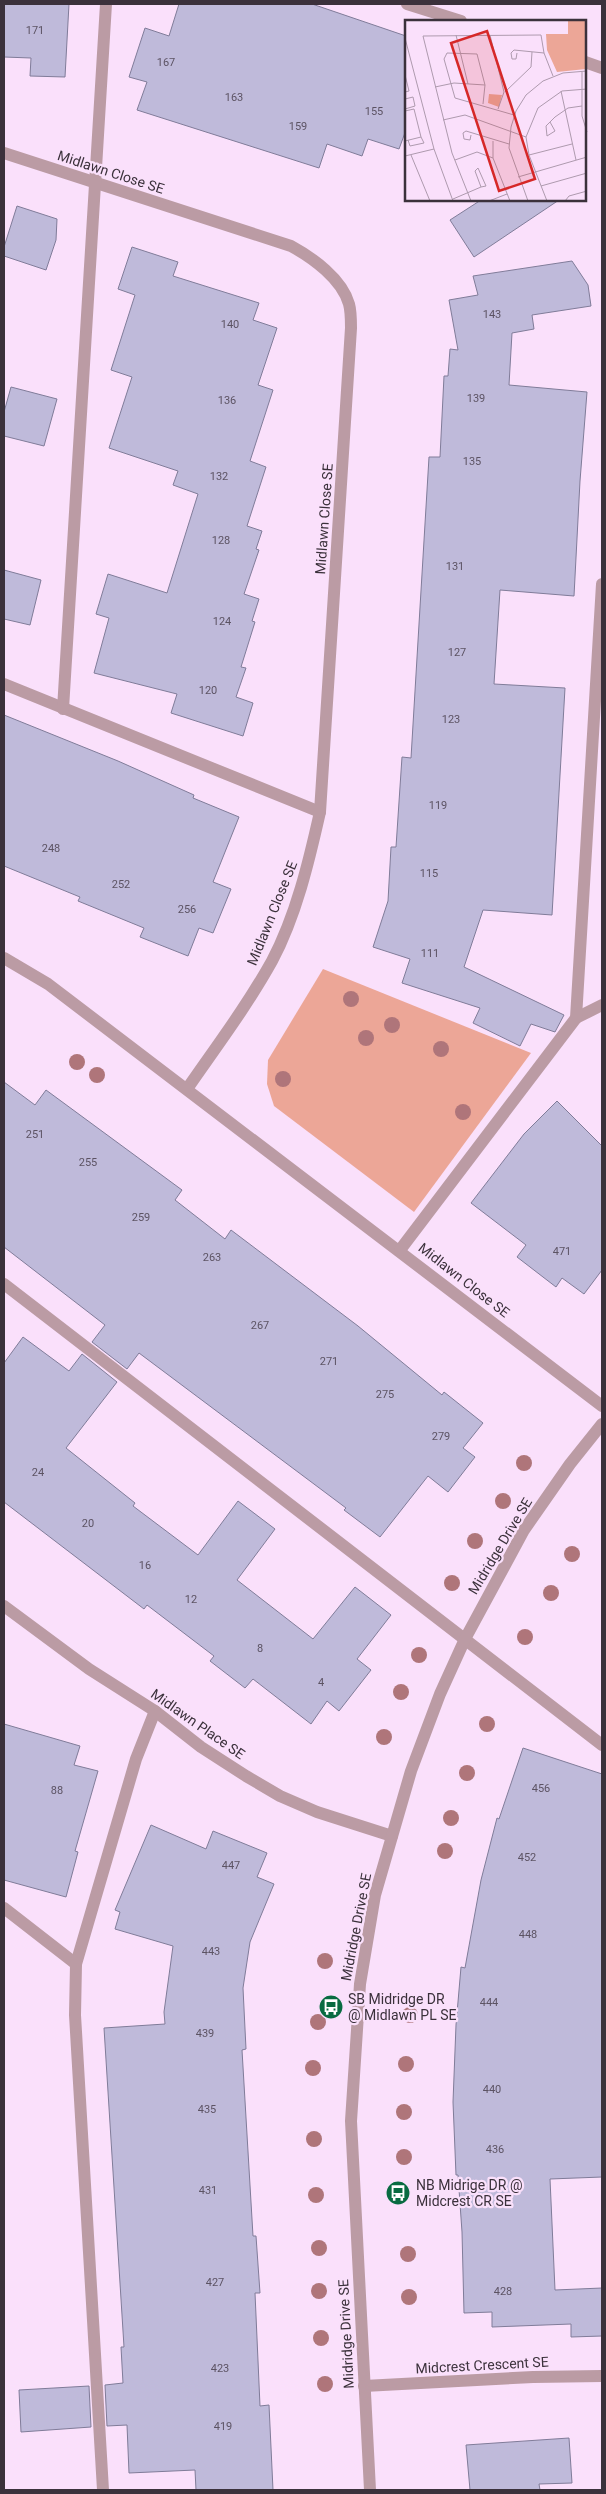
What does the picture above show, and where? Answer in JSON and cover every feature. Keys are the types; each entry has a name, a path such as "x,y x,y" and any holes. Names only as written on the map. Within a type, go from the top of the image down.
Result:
{"street":[{"path":"63,709 106,4"},
{"path":"408,4 458,20"},
{"path":"586,62 602,68"},
{"name":"Midlawn Close SE","path":"4,153 291,246 313,258 332,276 349,303 351,328 320,812 303,882 272,960 240,1014 186,1089"},
{"path":"576,1018 602,584"},
{"path":"4,684 320,812"},
{"name":"Midlawn Close SE","path":"4,958 48,984 400,1250 602,1406"},
{"path":"400,1250 576,1018 602,1005"},
{"path":"4,1284 602,1745"},
{"name":"Midridge Drive SE","path":"370,2490 351,2121 360,1984 376,1895 411,1771 440,1694 465,1639 524,1530 570,1464 602,1424"},
{"name":"Midlawn Place SE","path":"4,1606 89,1669 155,1711 201,1747 280,1796 317,1812 392,1836"},
{"path":"102,2490 75,2015 76,1964 136,1759 155,1711"},
{"path":"4,1908 76,1964"},
{"name":"Midcrest Crescent SE","path":"364,2386 533,2377 602,2376"}],"shaded area":[{"path":"323,969 531,1053 414,1212 274,1106 267,1084 268,1060"}],"building":[{"path":"4,4 69,4 65,77 30,76 31,58 4,57"},
{"path":"179,4 312,4 405,36 405,133 399,149 368,139 362,156 327,144 319,168 137,110 147,82 129,77 145,28 169,36"},
{"path":"479,201 558,201 474,257 450,220"},
{"path":"17,206 57,219 56,240 46,270 4,256 4,247"},
{"path":"132,247 178,262 173,276 259,303 253,320 277,328 258,385 273,390 250,461 266,467 247,526 262,531 256,549 259,550 244,594 259,599 252,621 255,622 241,667 246,668 236,697 253,703 243,736 171,713 177,694 94,673 109,618 96,614 108,574 167,593 198,494 173,485 178,471 109,448 132,377 111,370 135,295 118,289"},
{"path":"572,261 588,285 591,306 532,315 534,329 512,333 509,385 587,392 574,596 500,590 494,684 565,688 552,915 483,910 464,967 564,1015 555,1032 531,1024 520,1046 473,1023 480,1008 402,983 410,959 373,947 388,901 391,847 396,847 402,757 411,758 429,457 440,457 444,376 448,376 450,349 458,350 449,300 478,295 473,276"},
{"path":"11,387 57,399 44,446 4,436 4,412"},
{"path":"4,570 41,580 30,625 4,619"},
{"path":"4,715 118,761 194,795 193,798 239,817 213,882 231,889 213,933 199,928 188,956 140,937 144,928 78,901 80,897 4,866"},
{"path":"4,1082 35,1105 46,1090 182,1190 175,1200 225,1239 231,1230 358,1326 442,1395 444,1392 483,1423 463,1448 475,1457 448,1492 428,1476 380,1537 344,1510 346,1508 139,1353 127,1369 92,1342 105,1325 4,1247"},
{"path":"557,1101 602,1146 602,1270 584,1294 562,1278 556,1287 517,1257 526,1245 471,1203 524,1134"},
{"path":"23,1337 69,1371 82,1354 117,1382 66,1448 135,1503 133,1506 198,1555 238,1501 275,1529 237,1580 313,1639 355,1587 391,1615 357,1659 371,1670 339,1711 327,1701 311,1724 253,1679 245,1688 210,1661 214,1656 147,1605 144,1609 4,1502 4,1363"},
{"path":"4,1724 80,1746 74,1765 98,1771 75,1851 78,1852 66,1897 4,1880"},
{"path":"523,1748 602,1774 602,2177 550,2179 555,2290 602,2288 602,2336 571,2337 571,2324 492,2327 492,2312 464,2313 462,2232 458,2175 456,2175 453,2102 456,2025 461,1967 465,1968 481,1880 497,1818 499,1819"},
{"path":"151,1825 206,1849 213,1831 267,1853 257,1877 274,1884 250,1942 243,1988 246,2049 242,2050 253,2236 256,2236 260,2293 255,2293 260,2406 269,2405 273,2490 196,2490 195,2470 129,2473 127,2425 107,2426 105,2385 123,2383 121,2347 124,2347 104,2028 165,2024 164,2012 173,1946 115,1929 120,1912 115,1910"},
{"path":"89,2386 91,2427 21,2432 19,2390"},
{"path":"569,2438 572,2483 539,2484 540,2490 470,2490 466,2445"}],"place":[{"name":"SB Midridge DR @ Midlawn PL SE","path":"331,2007"},
{"name":"NB Midrige DR @ Midcrest CR SE","path":"398,2193"}]}
